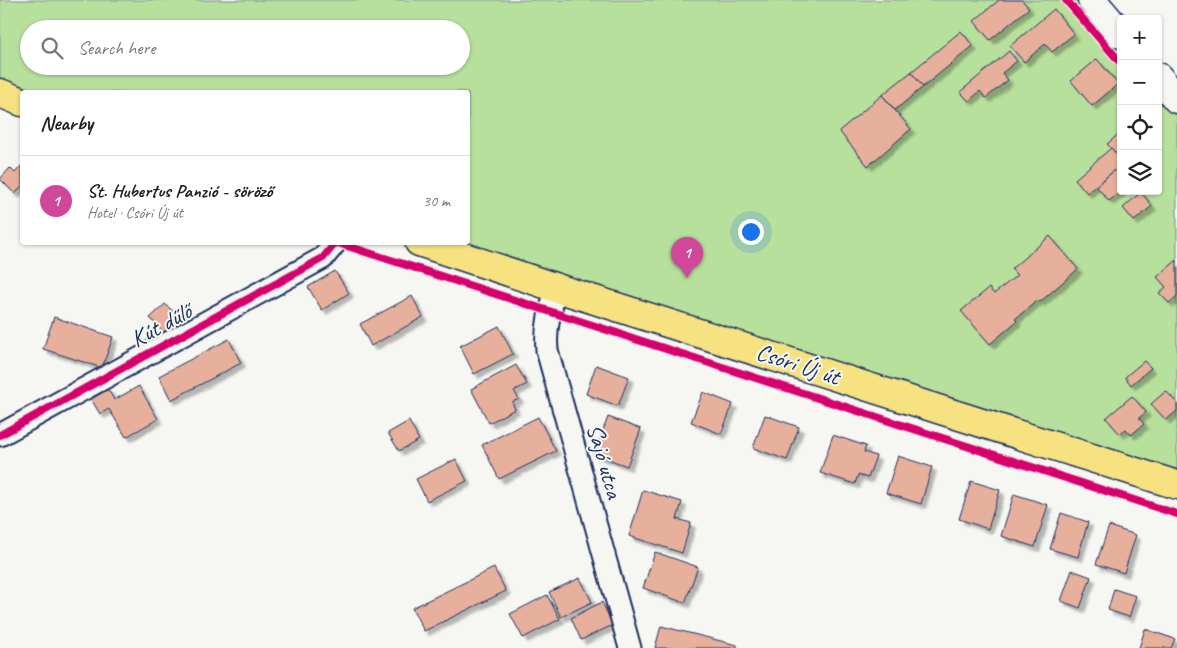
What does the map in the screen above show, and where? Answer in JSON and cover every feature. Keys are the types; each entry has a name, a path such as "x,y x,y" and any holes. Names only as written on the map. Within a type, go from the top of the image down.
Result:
{"main road":[{"path":"1092,0 1117,29"},
{"path":"1162,82 1177,99"},
{"path":"0,93 20,101"},
{"name":"Csóri Új út","path":"429,245 557,288 1177,485"}],"street":[{"name":"Kút dűlő","path":"0,435 323,258 334,245"},
{"name":"Sajó utca","path":"557,288 546,327 546,350 630,648"}],"green space":[{"path":"0,0 1092,0 1117,29 1117,195 1162,195 1162,82 1177,99 1177,485 425,245 470,245 470,90 20,90 20,93 0,93"}],"building":[{"path":"999,0 1022,0 1029,8 990,40 974,21"},
{"path":"1054,9 1074,34 1052,52 1045,44 1024,62 1010,46"},
{"path":"961,31 973,46 923,87 911,72"},
{"path":"1009,51 1017,61 1002,73 1008,80 986,98 980,91 969,101 960,92"},
{"path":"1097,59 1117,85 1092,106 1071,81"},
{"path":"911,72 923,87 895,110 882,95"},
{"path":"882,95 911,129 868,166 839,131"},
{"path":"1117,135 1117,155 1107,144"},
{"path":"1111,148 1117,155 1117,168 1087,193 1075,179"},
{"path":"20,167 20,188 15,194 0,179 10,168 15,173"},
{"path":"1117,168 1117,194 1109,201 1096,186"},
{"path":"1138,195 1143,195 1152,206 1134,221 1123,208"},
{"path":"1050,236 1078,269 1040,302 1038,300 1015,319 1017,321 990,344 961,311 989,288 994,294 1017,275 1011,269"},
{"path":"1177,260 1177,296 1169,303 1159,293 1166,287 1157,277"},
{"path":"335,271 349,293 322,310 308,287"},
{"path":"412,296 423,317 371,346 360,324"},
{"path":"165,304 180,318 164,333 150,318"},
{"path":"54,317 113,337 102,368 43,349"},
{"path":"499,326 513,354 474,374 460,346"},
{"path":"229,339 241,363 171,400 159,376"},
{"path":"1144,361 1151,368 1131,385 1125,377"},
{"path":"516,365 527,384 514,391 519,399 512,402 515,409 489,423 471,389"},
{"path":"596,365 629,377 618,406 586,394"},
{"path":"139,386 158,419 126,437 109,409 100,414 91,399 108,389 114,400"},
{"path":"1166,391 1177,403 1177,411 1166,420 1151,404"},
{"path":"703,392 733,404 721,434 691,422"},
{"path":"1132,396 1146,412 1139,418 1144,424 1131,435 1126,429 1120,434 1106,418"},
{"path":"765,415 799,427 787,460 753,448"},
{"path":"538,417 556,451 499,479 482,445"},
{"path":"608,417 641,429 627,466 594,454"},
{"path":"409,421 419,440 399,451 388,433"},
{"path":"833,435 866,446 864,452 876,456 868,478 858,475 855,484 820,473"},
{"path":"898,456 932,467 921,504 886,493"},
{"path":"456,459 467,481 427,501 416,479"},
{"path":"971,481 1000,490 988,529 959,519"},
{"path":"643,490 682,502 677,519 691,523 682,553 629,536"},
{"path":"1014,494 1048,505 1035,547 1001,536"},
{"path":"1061,513 1088,522 1078,557 1050,549"},
{"path":"1109,526 1136,535 1124,573 1096,564"},
{"path":"655,552 698,567 685,603 643,588"},
{"path":"494,568 506,591 424,631 412,608"},
{"path":"1072,570 1091,577 1080,608 1061,601"},
{"path":"580,578 592,602 561,617 549,592"},
{"path":"1114,589 1136,596 1129,617 1108,610"},
{"path":"547,595 560,619 523,638 510,614"},
{"path":"602,602 613,625 581,640 571,618"},
{"path":"661,626 737,645 737,648 655,648"},
{"path":"1145,629 1175,639 1171,648 1139,648"}],"cycle path":[{"path":"1066,0 1118,60"},
{"path":"0,435 323,258 334,245"},
{"path":"344,245 1177,514"}],"place":[{"name":"St. Hubertus Panzió - söröző","path":"687,278"}]}
